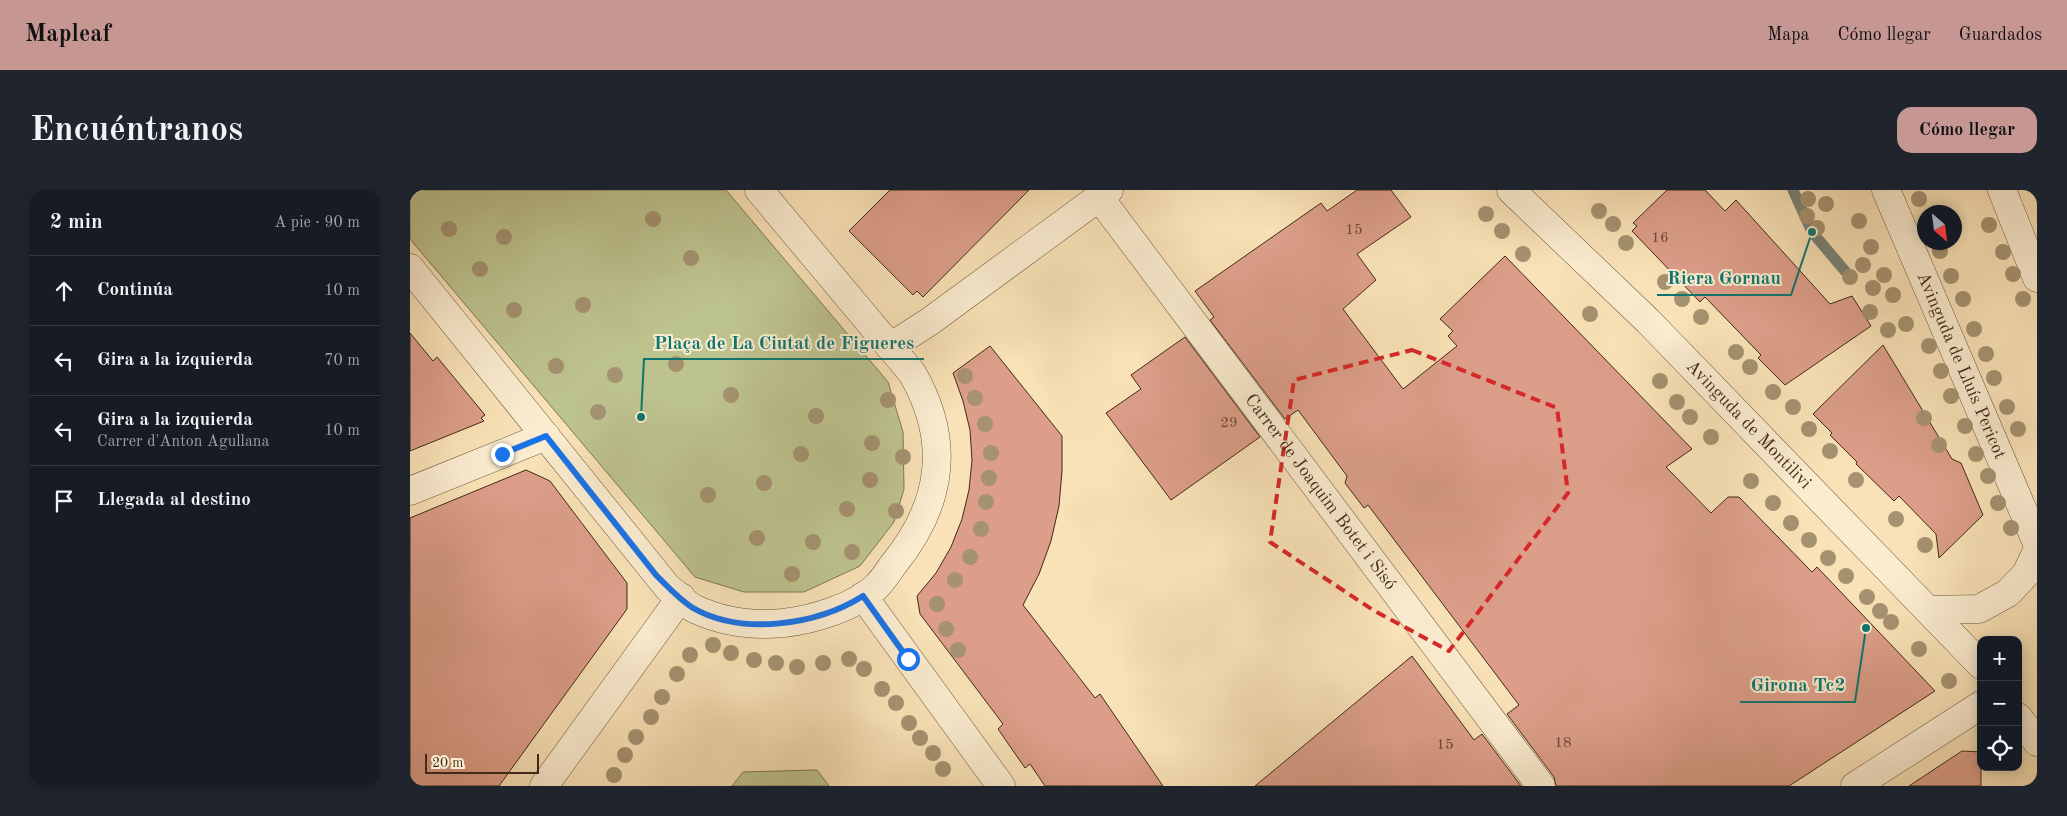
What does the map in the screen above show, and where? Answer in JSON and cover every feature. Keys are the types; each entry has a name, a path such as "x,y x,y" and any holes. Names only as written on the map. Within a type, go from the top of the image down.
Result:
{"street":[{"path":"410,268 668,588 693,608 723,619 760,624 814,617 849,604 876,587 917,533 926,516 933,494 937,450 933,424 924,394 912,374 759,190"},
{"name":"Avinguda de Montilivi","path":"1511,190 1648,321 1977,661"},
{"name":"Avinguda de Lluís Pericot","path":"1886,190 2037,543"},
{"path":"2002,190 2031,249 2037,278"},
{"path":"890,347 929,322 1104,194"},
{"name":"Carrer de Joaquim Botet i Sisó","path":"1104,194 1541,786"},
{"path":"410,491 546,436"},
{"path":"1929,610 1979,609 2008,592 2026,574 2037,550"},
{"path":"863,596 1001,786"},
{"path":"544,786 681,598"},
{"path":"1855,786 1959,717 1977,707"},
{"path":"2022,721 2037,742"}],"highlighted area":[{"path":"1412,350 1557,408 1568,493 1449,651 1373,610 1270,542 1294,380"}],"green space":[{"path":"410,190 726,190 888,382 903,432 904,489 894,522 860,566 804,592 744,592 695,577 410,239"},
{"path":"817,770 829,786 732,786 743,772"}],"building":[{"path":"890,190 1029,190 923,297 917,291 913,295 849,231"},
{"path":"1357,190 1391,190 1411,217 1357,254 1376,280 1343,309 1403,389 1457,346 1448,336 1453,331 1440,319 1505,256 1692,449 1666,467 1711,513 1728,497 1739,497 1812,572 1817,567 1935,691 1789,786 1556,786 1554,777 1507,714 1519,705 1368,505 1364,508 1345,483 1347,476 1298,410 1285,419 1210,320 1214,317 1195,291 1321,203 1327,211"},
{"path":"1667,190 1705,190 1725,211 1736,200 1830,304 1852,296 1871,326 1785,385 1758,358 1761,355 1705,297 1700,302 1632,231 1637,226 1633,223"},
{"path":"410,333 433,361 437,357 485,415 481,418 484,421 410,451"},
{"path":"1185,337 1260,437 1171,500 1106,413 1141,389 1131,375"},
{"path":"1883,345 1952,459 1961,463 1983,515 1939,558 1936,534 1899,496 1894,501 1856,464 1857,462 1830,435 1832,433 1813,414"},
{"path":"990,346 1062,436 1059,506 1051,541 1039,574 1023,605 1095,698 1100,694 1163,786 1045,786 1030,764 1025,768 998,729 1003,724 920,614 917,596 936,573 951,547 962,519 969,490 972,460 970,430 963,401 953,373"},
{"path":"526,470 550,481 627,583 627,609 499,786 410,786 410,518"},
{"path":"1412,656 1474,740 1482,734 1521,786 1255,786"},
{"path":"1962,751 1977,752 1977,771 1981,771 1981,786 1909,786"}],"waterway":[{"path":"1793,190 1812,232 1845,271"}],"place":[{"name":"Riera Gornau","path":"1812,232"},
{"name":"Plaça de La Ciutat de Figueres","path":"641,417"},
{"name":"Girona Tc2","path":"1866,628"}],"route":[{"path":"502,454 546,436 656,575 668,588 693,608 730,621 760,624 814,617 849,604 863,596 908,659"}]}
